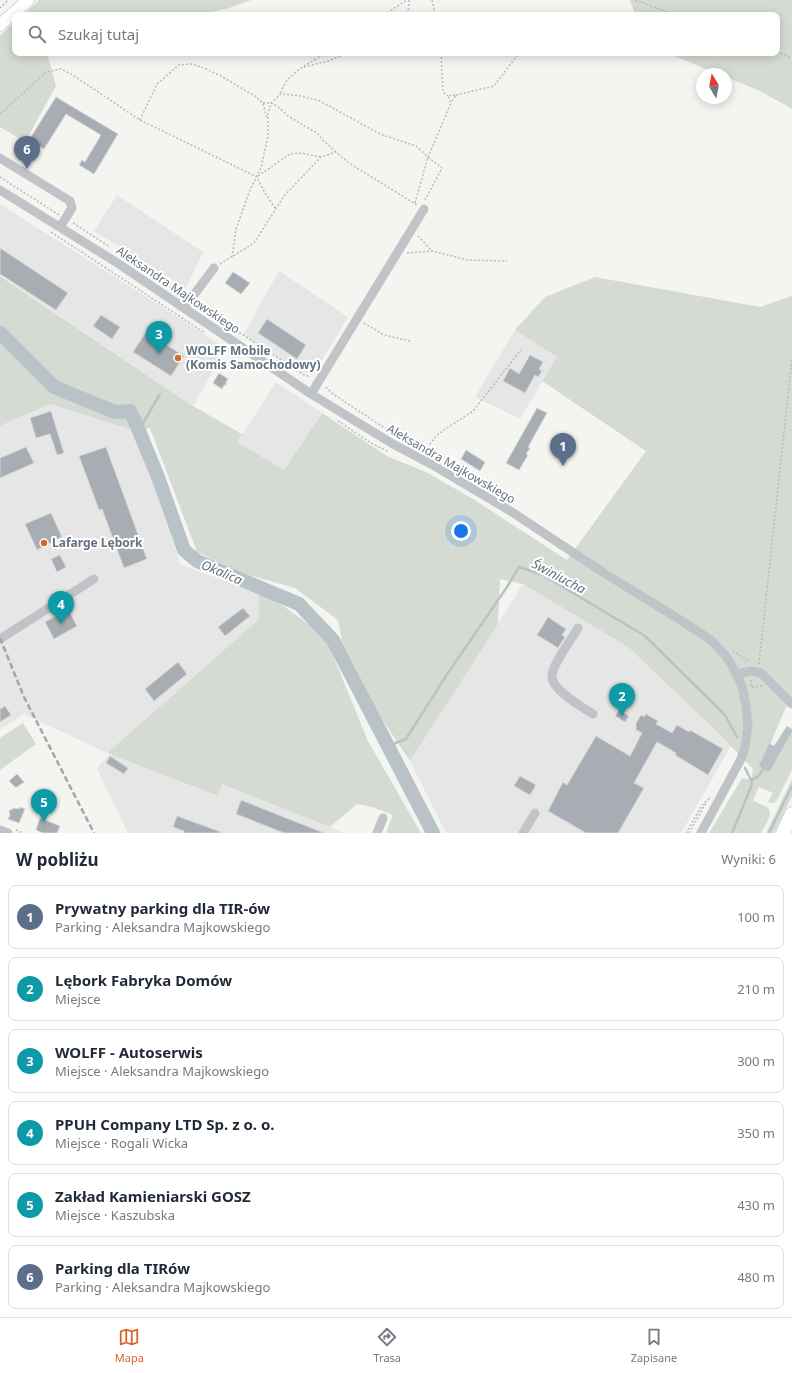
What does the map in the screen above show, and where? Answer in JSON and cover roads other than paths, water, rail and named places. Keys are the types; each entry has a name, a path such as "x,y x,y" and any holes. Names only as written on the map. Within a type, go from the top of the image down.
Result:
{"highway":[{"path":"783,833 792,814"}],"main road":[{"path":"15,12 28,0"},
{"path":"0,25 12,14"}],"street":[{"path":"0,158 70,201 72,208 63,223"},
{"name":"Aleksandra Majkowskiego","path":"0,190 63,223 119,264 311,394 395,445 512,512 604,573 711,640 726,656 748,689 748,725 745,747 737,766 717,797 701,833"},
{"path":"311,394 412,230 423,208"},
{"path":"184,308 214,268"},
{"path":"0,639 94,579"},
{"path":"578,628 553,669 552,678 556,686 566,696 593,714"},
{"path":"737,674 751,671 761,673 792,704"},
{"path":"523,833 535,813"},
{"path":"377,833 383,818"},
{"path":"0,830 8,833"}],"waterway":[{"name":"Okalica","path":"0,333 54,387 115,412 130,411 158,477 184,550 197,561 299,604 333,640 433,833"},
{"path":"139,430 160,394"},
{"name":"Świniucha","path":"388,746 406,739 519,567 543,575 645,636 725,715 737,737"},
{"name":"Świniucha","path":"732,833 751,787 752,782 745,768"},
{"path":"751,780 759,776 763,769"},
{"path":"769,833 792,786"}],"railway":[{"path":"0,638 24,697 94,833"}],"place":[{"name":"Parking dla TIRów","path":"27,169"},
{"name":"WOLFF - Autoserwis","path":"159,354"},
{"name":"WOLFF Mobile (Komis Samochodowy)","path":"178,358"},
{"name":"Prywatny parking dla TIR-ów","path":"563,466"},
{"name":"Lafarge Lębork","path":"44,543"},
{"name":"PPUH Company LTD Sp. z o. o.","path":"61,624"},
{"name":"Lębork Fabryka Domów","path":"622,716"},
{"name":"Zakład Kamieniarski GOSZ","path":"44,822"}]}
